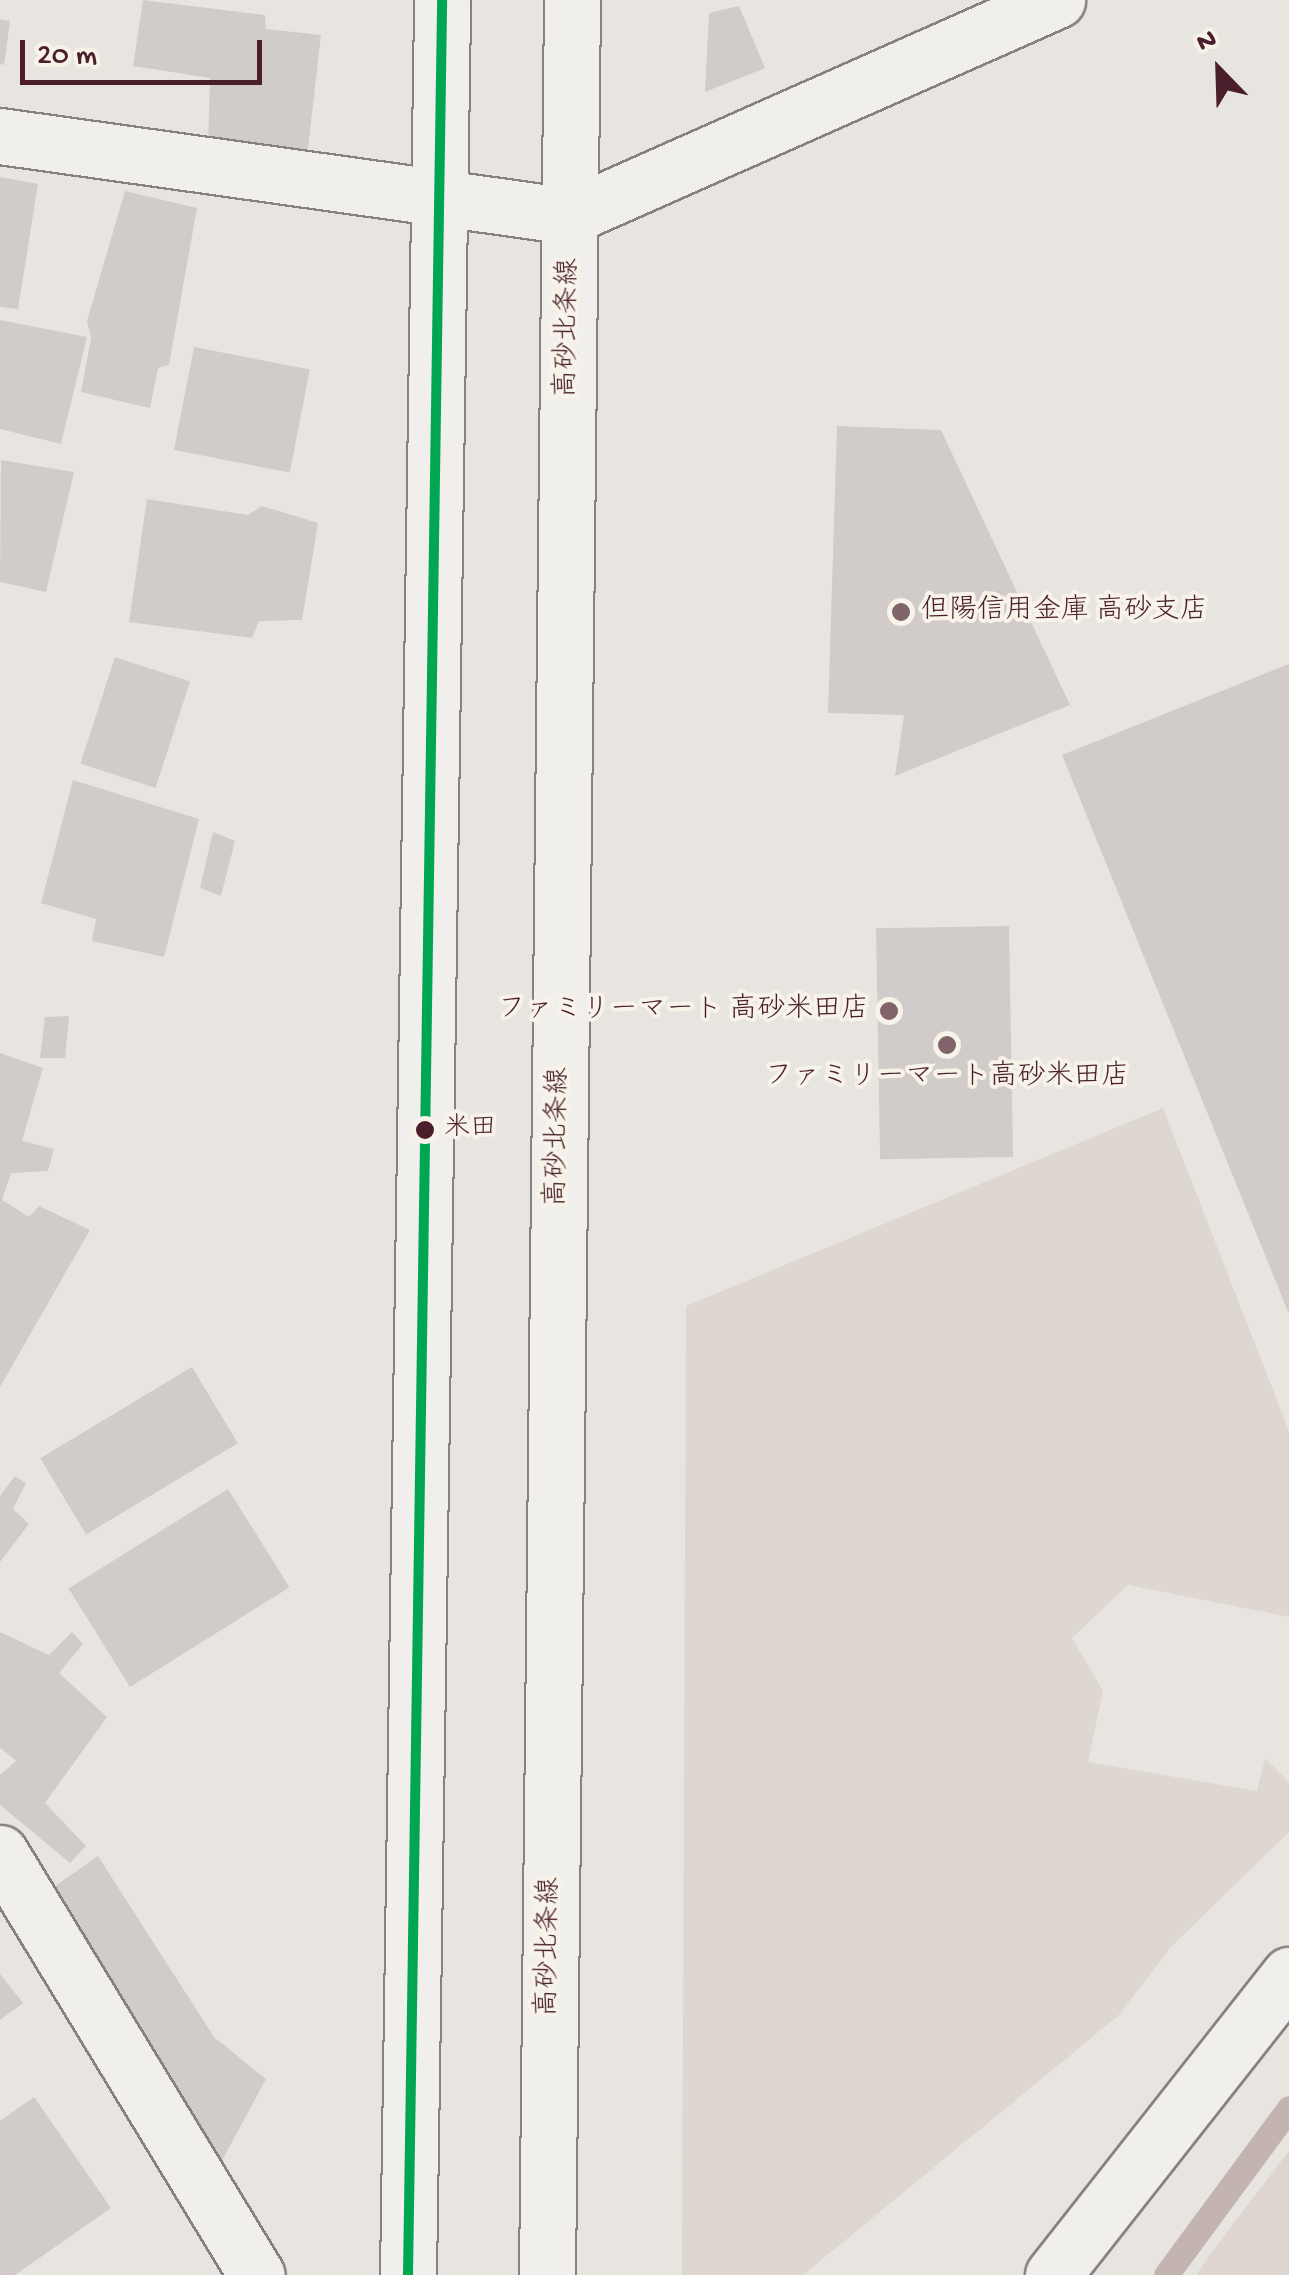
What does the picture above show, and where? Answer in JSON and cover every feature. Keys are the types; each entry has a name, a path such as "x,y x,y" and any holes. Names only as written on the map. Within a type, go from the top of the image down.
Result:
{"main road":[{"path":"408,2275 442,0"},
{"name":"高砂北条線","path":"547,2275 572,0"},
{"path":"0,136 439,202 570,216 1057,0"},
{"path":"0,1853 257,2275"},
{"path":"1053,2275 1289,1975"}],"shaded area":[{"path":"1163,1108 1289,1431 1289,1617 1128,1585 1072,1638 1103,1691 1088,1762 1257,1791 1265,1758 1289,1782 1289,1832 1171,1947 1118,2016 803,2275 682,2275 686,1306"},
{"path":"1289,2151 1289,2275 1196,2275 1217,2245"}],"building":[{"path":"143,0 265,15 266,29 321,35 307,157 208,146 210,78 133,66"},
{"path":"739,6 765,68 705,92 709,13"},
{"path":"0,19 10,21 4,65 0,64"},
{"path":"0,177 38,184 18,309 0,307"},
{"path":"125,191 197,208 169,365 158,368 150,408 81,392 91,338 87,321"},
{"path":"0,320 87,337 61,444 0,429"},
{"path":"194,347 310,370 290,473 174,450"},
{"path":"837,426 941,430 1070,705 895,776 904,715 828,713"},
{"path":"1,460 74,472 46,592 0,582"},
{"path":"147,499 248,515 262,506 318,523 302,620 259,621 252,638 129,622"},
{"path":"115,657 190,681 156,788 80,764"},
{"path":"1289,664 1289,1314 1062,755"},
{"path":"73,780 199,819 164,957 92,941 96,919 41,903"},
{"path":"213,832 235,841 221,896 200,888"},
{"path":"1009,926 1013,1157 880,1159 876,928"},
{"path":"69,1016 65,1058 40,1058 45,1017"},
{"path":"0,1053 43,1068 22,1141 54,1149 48,1171 11,1173 2,1200 29,1217 39,1206 90,1230 0,1387"},
{"path":"192,1367 238,1443 86,1534 40,1458"},
{"path":"15,1476 26,1483 13,1509 29,1524 0,1562 0,1496"},
{"path":"228,1489 289,1587 130,1687 69,1589"},
{"path":"0,1632 49,1655 72,1632 83,1644 59,1673 107,1717 45,1803 86,1846 70,1863 0,1805 0,1775 16,1761 0,1748"},
{"path":"98,1856 214,2037 266,2079 219,2166 41,1896"},
{"path":"0,1974 23,2003 0,2020"},
{"path":"34,2097 111,2208 15,2275 0,2275 0,2121"}],"waterway":[{"path":"1166,2275 1289,2108"}],"transit line":[{"path":"408,2275 442,0"}],"place":[{"name":"但陽信用金庫 高砂支店","path":"901,612"},
{"name":"ファミリーマート 高砂米田店","path":"889,1011"},
{"name":"ファミリーマート高砂米田店","path":"947,1045"},
{"name":"米田","path":"425,1130"}]}
